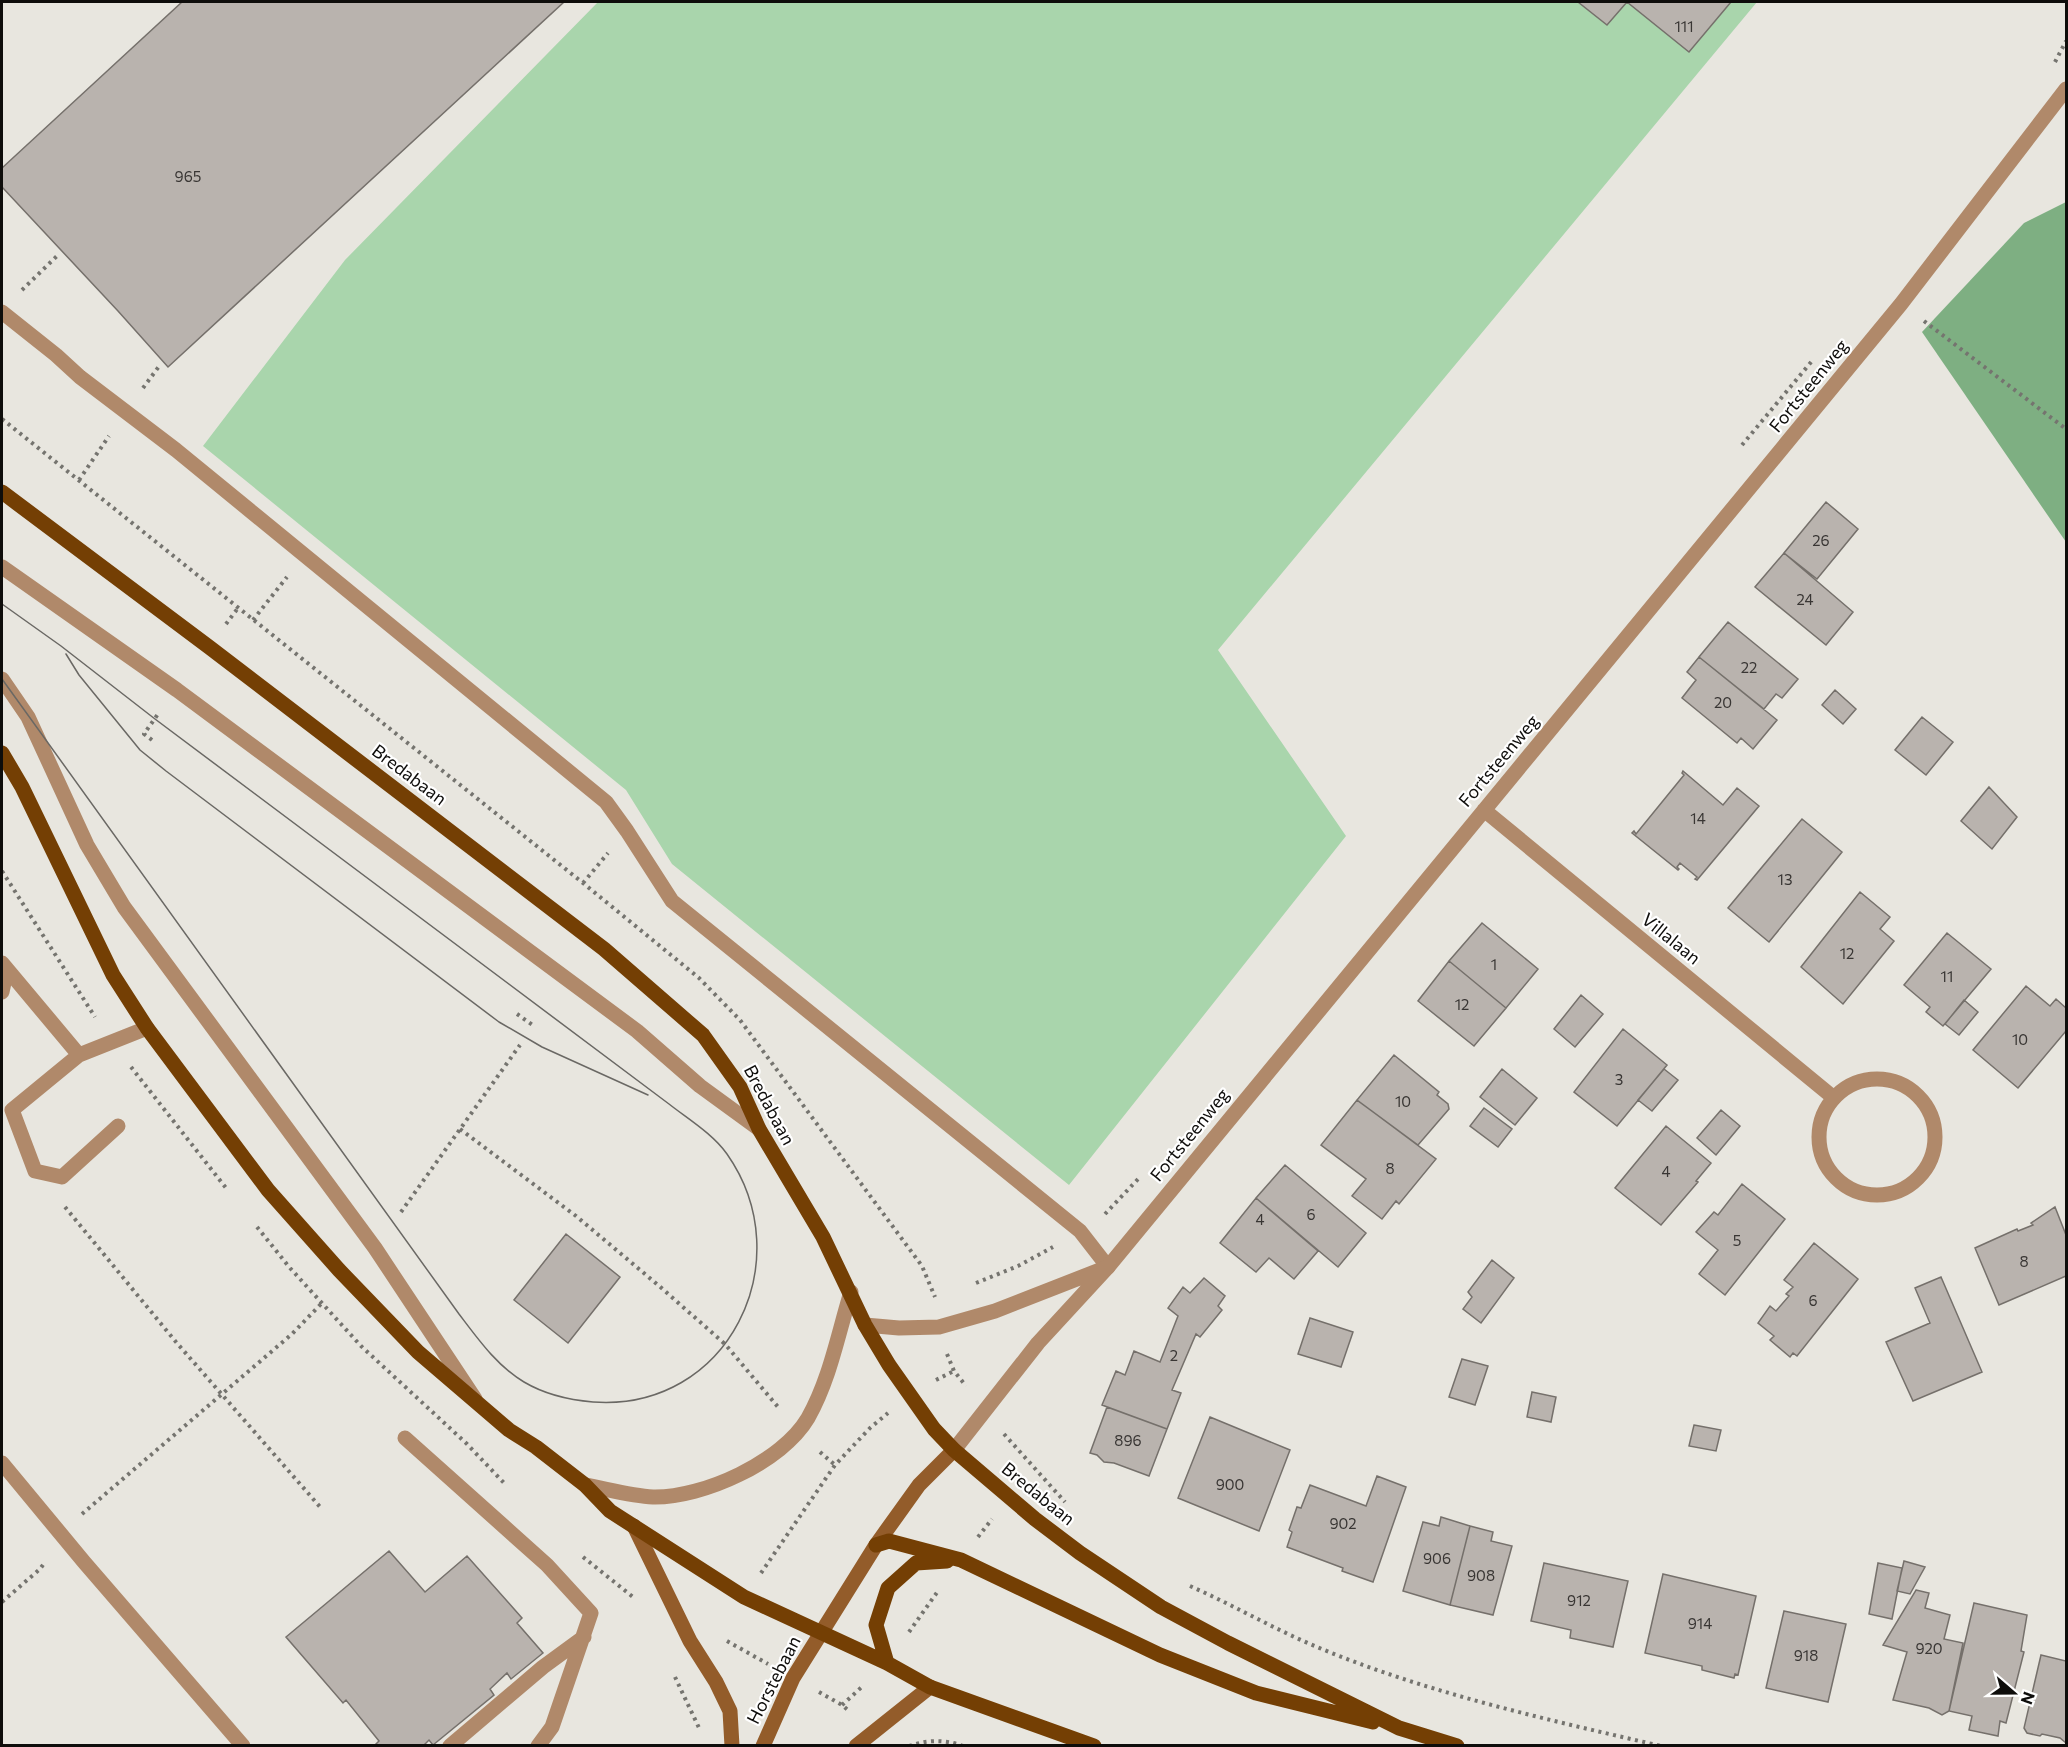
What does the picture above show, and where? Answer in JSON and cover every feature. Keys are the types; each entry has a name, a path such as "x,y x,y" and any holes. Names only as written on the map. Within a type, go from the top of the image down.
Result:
{"main road":[{"name":"Bredabaan","path":"2,492 586,934 654,990 703,1035 740,1087 759,1129 823,1237 865,1325 909,1395 934,1429 954,1450 1035,1519 1080,1553 1161,1607 1399,1728 1457,1746"},
{"path":"2,753 22,787 113,975 147,1028 268,1190 418,1352 509,1430 536,1447 585,1485 610,1510 744,1597 886,1663 930,1687 1094,1746"},
{"path":"876,1545 889,1541 961,1560 1160,1655 1256,1693 1399,1728"},
{"path":"886,1663 876,1625 888,1588 916,1563 961,1560"}],"street":[{"name":"Fortsteenweg","path":"954,1450 1038,1343 1108,1267 1901,304 2067,89"},
{"path":"2,312 80,377 176,450 606,802 672,901 1080,1231 1108,1267 995,1311 939,1327 899,1328 865,1325"},
{"path":"2,567 177,690 637,1030 700,1086 759,1129"},
{"path":"2,679 28,717 87,845 124,907 375,1248 480,1406"},
{"name":"Villalaan","path":"1484,810 1834,1098"},
{"path":"4,966 79,1055"},
{"path":"2,992 4,966"},
{"path":"118,1126 62,1177 35,1171 7,1104 79,1055 147,1028"},
{"path":"1885,1078 1901,1083 1918,1094 1930,1110 1936,1138 1932,1158 1920,1176 1904,1189 1890,1194 1870,1195 1851,1189 1830,1172 1821,1154 1819,1134 1823,1115 1834,1098 1846,1087 1864,1080 1885,1078"},
{"path":"585,1485 652,1497 686,1494 722,1482 775,1452 798,1431 808,1418 827,1374 850,1292"},
{"path":"405,1438 547,1564 591,1613 552,1726 538,1746"},
{"name":"Horstebaan","path":"763,1746 793,1678 876,1545 919,1485 954,1450"},
{"path":"2,1463 243,1746"},
{"path":"633,1526 690,1641 716,1682 730,1711 732,1746"},
{"path":"450,1746 584,1636"},
{"path":"856,1746 930,1687"}],"path":[{"path":"17,294 57,256"},
{"path":"1901,304 2067,429"},
{"path":"1738,450 1814,358"},
{"path":"253,620 305,555"},
{"path":"517,1014 534,1026"},
{"path":"401,1212 520,1046"},
{"path":"460,1129 576,1216 725,1344 798,1431 835,1465"},
{"path":"35,1171 176,1342 321,1508"},
{"path":"967,1286 1018,1266 1099,1219 1122,1198 1142,1174"},
{"path":"936,1298 946,1294"},
{"path":"2,1602 40,1569 70,1524 292,1334 321,1304"},
{"path":"744,1597 835,1465 870,1428 909,1395 954,1371 985,1411 1071,1508"},
{"path":"1185,1584 1316,1646 1417,1683 1534,1716 1661,1746"},
{"path":"673,1672 704,1738"},
{"path":"909,1746 927,1740 953,1742 963,1746"}],"green space":[{"path":"598,2 1757,2 1218,650 1346,836 1069,1185 672,864 626,790 203,446 345,260"},
{"path":"2066,202 2066,542 1922,332 2024,223"}],"building":[{"path":"182,2 564,2 168,367 2,187 2,168"},
{"path":"1578,2 1627,2 1607,25"},
{"path":"1627,2 1731,2 1689,52"},
{"path":"1826,502 1858,529 1817,579 1784,553"},
{"path":"1784,553 1853,612 1826,645 1755,587"},
{"path":"1728,622 1798,679 1782,698 1776,694 1764,709 1699,657"},
{"path":"1699,657 1777,720 1753,749 1741,738 1737,743 1682,698 1696,680 1687,672"},
{"path":"1835,690 1856,709 1843,724 1822,705"},
{"path":"1922,717 1953,742 1926,775 1895,750"},
{"path":"1683,771 1723,805 1737,788 1759,806 1697,880 1695,879 1697,877 1680,863 1678,870 1632,833 1634,831 1636,834 1684,775"},
{"path":"1989,787 2017,817 1992,849 1961,821"},
{"path":"1802,819 1842,852 1769,942 1728,908"},
{"path":"1860,892 1890,917 1880,929 1894,941 1843,1004 1801,967"},
{"path":"1482,923 1538,969 1506,1008 1449,961"},
{"path":"1947,933 1991,969 1943,1026 1926,1012 1930,1007 1904,985"},
{"path":"1449,961 1506,1008 1474,1046 1418,1001"},
{"path":"2026,986 2050,1006 2056,999 2066,1008 2066,1031 2018,1088 1973,1050"},
{"path":"1581,995 1603,1014 1575,1047 1554,1029"},
{"path":"1964,1000 1978,1012 1959,1035 1945,1024"},
{"path":"1623,1029 1667,1065 1617,1126 1574,1092"},
{"path":"1394,1055 1439,1092 1437,1095 1448,1104 1449,1109 1418,1145 1357,1100"},
{"path":"1502,1069 1537,1098 1515,1125 1480,1097"},
{"path":"1664,1069 1678,1080 1652,1111 1638,1100"},
{"path":"1357,1100 1436,1159 1399,1204 1396,1201 1382,1219 1352,1196 1366,1179 1321,1145"},
{"path":"1484,1108 1512,1129 1498,1147 1470,1126"},
{"path":"1721,1110 1740,1126 1716,1155 1697,1138"},
{"path":"1666,1126 1711,1163 1696,1181 1698,1182 1661,1225 1615,1188"},
{"path":"1285,1165 1366,1233 1338,1267 1256,1198"},
{"path":"1742,1184 1785,1219 1725,1295 1699,1274 1718,1250 1696,1232 1714,1212 1718,1215"},
{"path":"1256,1198 1318,1251 1294,1279 1269,1258 1256,1272 1220,1243"},
{"path":"2055,1207 2066,1235 2066,1276 1999,1305 1975,1248 2017,1229 2018,1231 2033,1225 2031,1223"},
{"path":"566,1234 620,1277 568,1343 514,1300"},
{"path":"1814,1243 1858,1279 1797,1356 1793,1353 1790,1357 1770,1340 1774,1336 1758,1323 1770,1306 1776,1311 1789,1296 1786,1294 1793,1287 1784,1280"},
{"path":"1492,1260 1514,1278 1481,1323 1463,1309 1472,1297 1468,1292"},
{"path":"1941,1277 1982,1372 1913,1401 1886,1342 1930,1323 1915,1288"},
{"path":"1204,1278 1225,1296 1218,1306 1222,1310 1200,1337 1196,1334 1172,1390 1181,1393 1167,1429 1102,1405 1116,1371 1125,1375 1134,1351 1160,1362 1178,1316 1168,1308 1183,1287 1190,1293"},
{"path":"1310,1318 1353,1332 1341,1367 1298,1354"},
{"path":"1462,1359 1488,1366 1475,1405 1449,1397"},
{"path":"1532,1392 1556,1397 1551,1422 1527,1417"},
{"path":"1107,1407 1167,1429 1149,1476 1114,1463 1104,1462 1097,1455 1090,1453"},
{"path":"1210,1417 1290,1450 1259,1531 1178,1498"},
{"path":"1694,1425 1721,1430 1716,1451 1689,1446"},
{"path":"1377,1476 1406,1487 1373,1582 1287,1547 1292,1532 1289,1530 1297,1507 1301,1508 1310,1485 1366,1506"},
{"path":"1441,1517 1470,1526 1450,1605 1403,1591 1423,1522 1439,1526"},
{"path":"1470,1526 1493,1532 1491,1541 1512,1546 1493,1615 1450,1605"},
{"path":"389,1551 425,1592 467,1556 522,1618 517,1623 543,1653 511,1679 507,1673 490,1689 494,1695 433,1745 429,1740 423,1746 374,1746 379,1741 346,1700 343,1703 286,1637"},
{"path":"1904,1561 1925,1567 1910,1594 1897,1591"},
{"path":"1544,1563 1628,1581 1613,1647 1570,1638 1571,1630 1531,1621"},
{"path":"1878,1563 1902,1568 1892,1619 1869,1614"},
{"path":"1663,1574 1756,1596 1738,1675 1735,1674 1734,1678 1702,1670 1702,1666 1645,1653"},
{"path":"1916,1590 1929,1593 1925,1608 1950,1615 1944,1639 1963,1643 1949,1711 1942,1715 1929,1708 1893,1700 1907,1652 1883,1645"},
{"path":"1974,1603 2027,1615 2021,1651 2024,1652 2006,1723 2000,1721 1998,1736 1969,1730 1972,1716 1949,1711"},
{"path":"1784,1611 1846,1624 1828,1702 1766,1688"},
{"path":"2041,1655 2066,1661 2066,1743 2060,1738 2027,1733 2024,1728"}],"tram line":[{"path":"2,604 708,1133 727,1154 748,1196 757,1239 753,1282 739,1322 714,1356 681,1383 641,1399 593,1402 549,1394 524,1382 505,1368 459,1314 2,679"},
{"path":"66,654 79,675 140,750 166,771 499,1022 542,1047 648,1095"}]}
